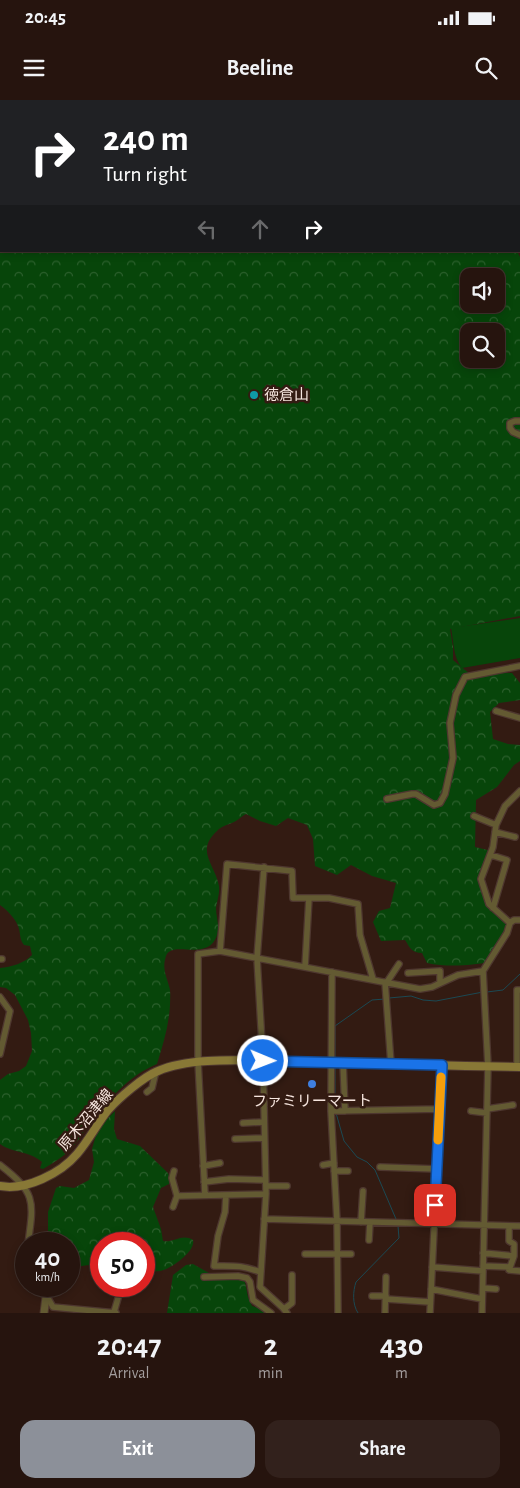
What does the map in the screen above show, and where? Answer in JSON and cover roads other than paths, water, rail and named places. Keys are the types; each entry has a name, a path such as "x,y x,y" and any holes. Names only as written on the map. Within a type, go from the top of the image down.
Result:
{"main road":[{"name":"原木沼津線","path":"0,1186 16,1187 24,1185 42,1179 62,1168 77,1155 109,1109 156,1071 174,1064 263,1061 518,1067"}],"street":[{"path":"520,421 510,423 510,428 513,432 520,436"},
{"path":"387,799 416,794 434,805 440,803 445,794 452,758 450,723 456,695 465,677 520,666"},
{"path":"496,711 520,718"},
{"path":"510,923 489,904 481,879 491,855 496,825 505,806 520,791"},
{"path":"474,816 496,825"},
{"path":"495,832 515,837"},
{"path":"491,855 507,860 493,908"},
{"path":"220,950 227,864 292,870 293,898 328,898 358,904 360,935 373,979"},
{"path":"264,867 257,958 263,1061 266,1194 260,1289 286,1311 292,1303 292,1275"},
{"path":"305,967 309,898"},
{"path":"482,1313 488,1066 483,971 507,933 510,923 514,920 520,920"},
{"path":"204,1195 198,1062 198,954 220,950 420,989 432,988 458,975 483,971"},
{"path":"391,1064 386,982 398,964"},
{"path":"408,973 440,971 440,983"},
{"path":"332,972 336,1062 334,1171 337,1222 338,1313"},
{"path":"518,1067 517,990 520,990"},
{"path":"0,997 10,1011 0,1054"},
{"path":"336,1062 345,1111"},
{"path":"430,1313 442,1065"},
{"path":"147,1092 152,1088 156,1071"},
{"path":"471,1111 487,1111 513,1105"},
{"path":"334,1111 440,1108"},
{"path":"243,1123 263,1122"},
{"path":"235,1138 264,1138"},
{"path":"203,1166 220,1163"},
{"path":"323,1166 334,1163"},
{"path":"0,1165 24,1185 30,1194 32,1204 29,1232"},
{"path":"380,1167 437,1169"},
{"path":"334,1171 348,1171"},
{"path":"173,1207 177,1196 172,1178 174,1172"},
{"path":"204,1182 229,1179 287,1186"},
{"path":"362,1222 363,1192"},
{"path":"177,1196 266,1194"},
{"path":"226,1195 225,1212 218,1236 214,1266 245,1266 260,1272"},
{"path":"264,1219 520,1226"},
{"path":"369,1240 370,1222"},
{"path":"509,1226 509,1241 514,1244 514,1256 509,1270 520,1271"},
{"path":"483,1253 514,1256"},
{"path":"305,1254 351,1254"},
{"path":"432,1267 510,1267"},
{"path":"204,1277 238,1276 247,1278 250,1282 253,1300 271,1313"},
{"path":"385,1313 386,1277"},
{"path":"483,1288 496,1290"},
{"path":"431,1289 482,1299"},
{"path":"372,1296 430,1302"},
{"path":"46,1297 50,1304 56,1308 115,1313 119,1297"},
{"path":"44,1313 46,1297"}],"waterway":[{"path":"487,992 503,990 520,974"},
{"path":"389,998 411,996 423,1000 436,1001 483,992"},
{"path":"335,1059 335,1026 372,1000 385,999"},
{"path":"335,1066 335,1109"},
{"path":"336,1113 344,1141 357,1157 367,1162 375,1170 396,1219"},
{"path":"358,1313 354,1298 356,1282 399,1238 398,1226"}],"place":[{"name":"徳倉山","path":"254,395"},
{"name":"ファミリーマート","path":"312,1084"}]}
